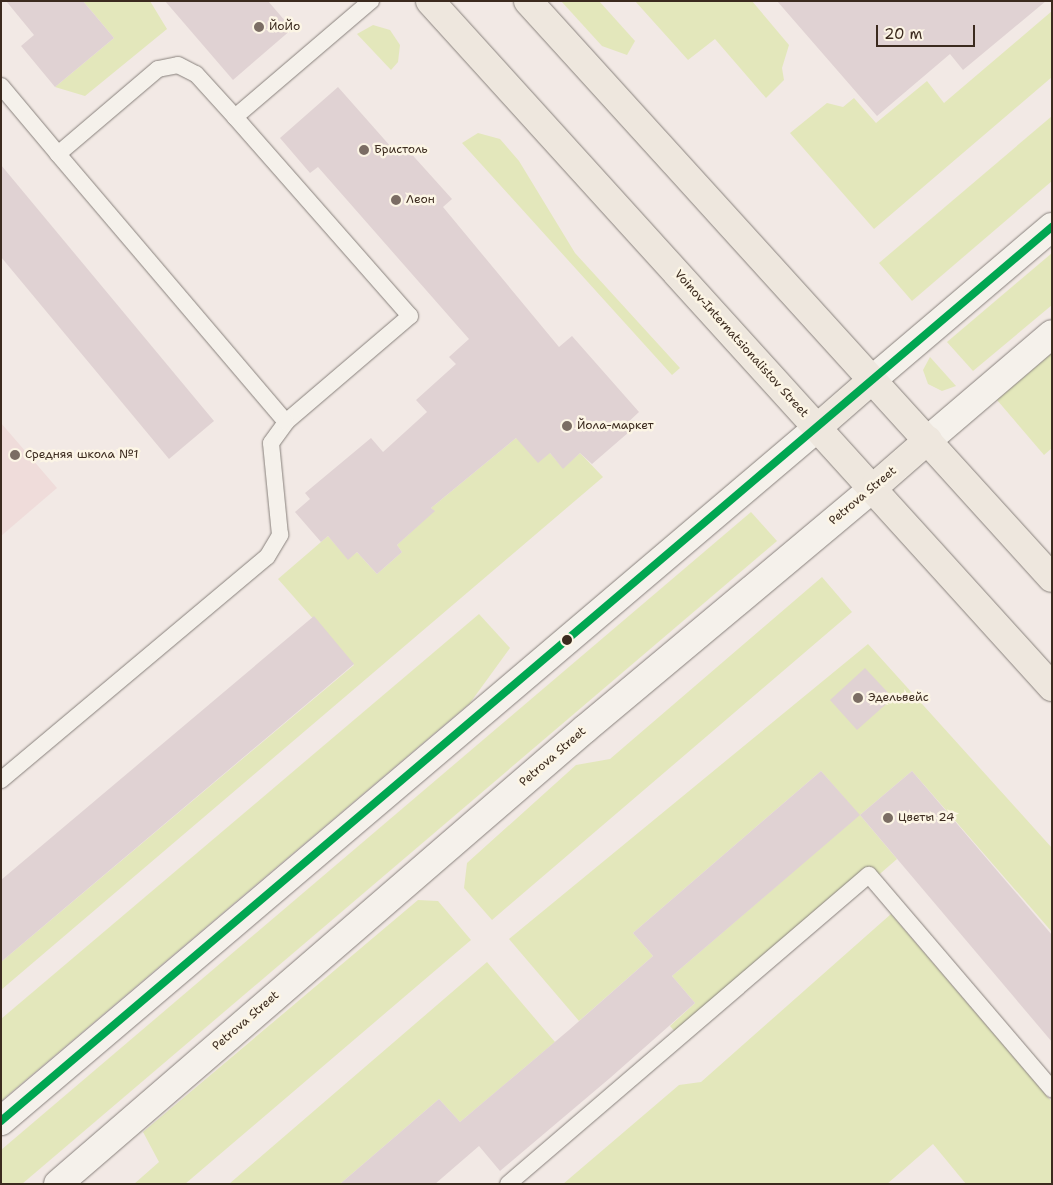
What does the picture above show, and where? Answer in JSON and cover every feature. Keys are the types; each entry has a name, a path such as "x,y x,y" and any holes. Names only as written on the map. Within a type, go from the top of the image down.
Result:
{"main road":[{"name":"Voinov-Internatsionalistov Street","path":"430,1 817,428 874,488 1052,687"},
{"path":"528,1 1052,578"},
{"path":"1,1121 1052,227"},
{"name":"Petrova Street","path":"58,1184 585,729 874,488 1052,334"}],"lane":[{"path":"235,117 371,1"},
{"path":"1,780 267,558 280,535 271,443 286,422 410,316 196,74 178,65 158,69 58,154"},
{"path":"1,86 286,422"},
{"path":"508,1184 869,875 1052,1089"}],"shaded area":[{"name":"Средняя школа №1","path":"1,423 57,488 1,536"}],"green space":[{"path":"83,1 150,1 167,29 85,96 55,87 114,38"},
{"path":"561,1 599,1 635,41 627,55 602,46"},
{"path":"635,1 752,1 789,45 782,68 784,80 766,98 715,39 688,60"},
{"path":"1052,11 1052,77 874,229 790,133 827,103 843,107 854,98 876,123 927,81 944,103"},
{"path":"373,25 390,30 400,45 398,62 391,70 357,34"},
{"path":"1052,116 1052,181 912,301 879,263"},
{"path":"478,133 500,139 519,161 575,253 680,368 672,375 462,143"},
{"path":"1052,253 1052,305 973,371 947,342"},
{"path":"1052,353 1052,448 1044,455 997,400"},
{"path":"930,357 956,386 942,391 928,384 923,370"},
{"path":"516,438 550,453 563,468 580,453 603,477 1,990 1,962 354,665 278,579 328,536 348,559 357,552 377,574 402,552 397,545 434,511 431,508"},
{"path":"751,512 777,541 22,1184 1,1184 1,1150"},
{"path":"822,577 852,612 492,920 464,888 467,863 576,765 610,759"},
{"path":"479,614 510,648 470,703 1,1101 1,1019"},
{"path":"868,644 1052,848 1052,932 912,771 860,815 897,859 685,1043 670,1026 695,1003 672,976 859,815 821,771 633,933 653,956 579,1021 509,939"},
{"path":"418,900 438,901 471,940 185,1184 134,1184 159,1162 143,1132"},
{"path":"891,914 1052,1102 1052,1184 966,1184 933,1144 887,1184 563,1184 679,1085 701,1082"},
{"path":"487,962 555,1042 460,1122 439,1099 340,1184 229,1184"}],"building":[{"path":"6,1 83,1 114,38 55,87 21,46 34,35"},
{"path":"165,1 268,1 292,29 233,80"},
{"path":"777,1 1046,1 963,70 950,54 877,116"},
{"path":"338,87 399,156 407,149 452,199 443,207 559,347 572,336 639,412 624,426 629,432 592,464 580,453 563,469 550,453 538,463 516,438 431,508 435,511 397,545 402,552 377,574 357,552 348,560 328,536 321,542 295,512 310,499 305,493 371,438 383,452 427,412 416,400 456,364 449,357 469,339 318,167 310,173 280,138"},
{"path":"1,165 214,421 169,459 1,257"},
{"path":"314,616 354,664 1,962 1,880"},
{"path":"865,668 893,698 857,730 830,700"},
{"path":"821,771 860,815 672,976 695,1003 610,1078 500,1171 479,1146 435,1184 340,1184 439,1099 460,1122 569,1030 653,956 633,933"},
{"path":"912,771 1052,935 1052,1042 860,815"}],"transit line":[{"path":"1,1121 1052,227"}],"place":[{"name":"ЙоЙо","path":"259,27"},
{"name":"Бристоль","path":"364,150"},
{"name":"Леон","path":"396,200"},
{"name":"Йола-маркет","path":"567,426"},
{"name":"Средняя школа №1","path":"15,455"},
{"name":"Эдельвейс","path":"858,698"},
{"name":"Цветы 24","path":"888,818"}]}
